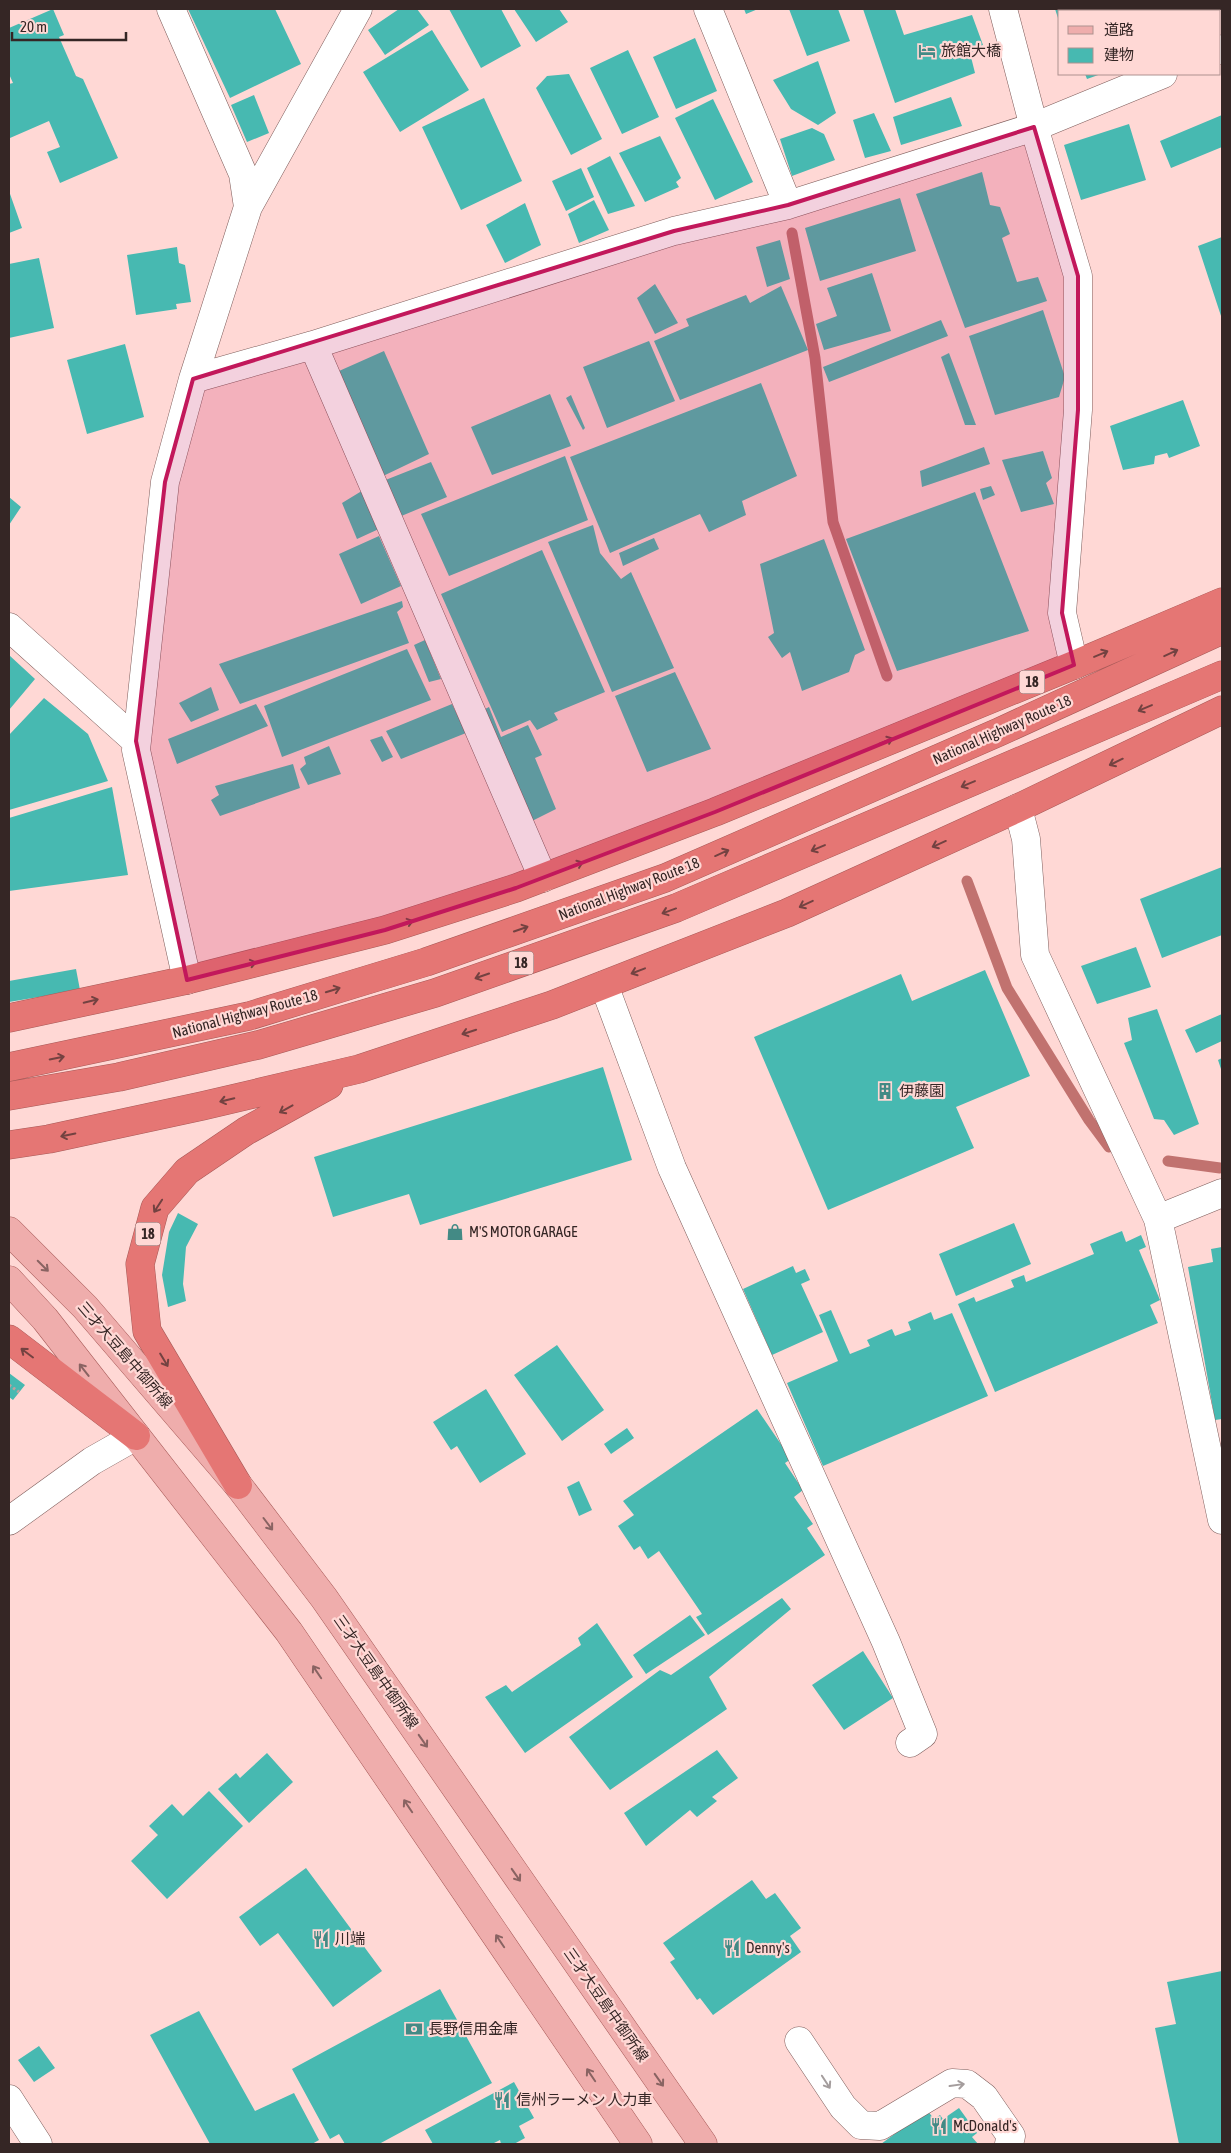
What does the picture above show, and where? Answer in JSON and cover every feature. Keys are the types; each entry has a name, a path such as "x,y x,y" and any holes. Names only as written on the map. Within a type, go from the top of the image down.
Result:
{"highway":[{"name":"18","path":"9,1018 187,980 385,930 543,878 715,812 1074,665 1222,602"},
{"name":"National Highway Route 18","path":"9,1067 249,1016 426,962 665,878 999,732 1222,630"},
{"name":"National Highway Route 18","path":"9,1096 119,1077 258,1044 435,993 676,908 1013,766 1222,675"},
{"name":"18","path":"9,1145 49,1139 202,1106 359,1069 552,1005 787,913 1018,808 1222,710"},
{"name":"18","path":"238,1485 147,1331 140,1264 155,1208 188,1171 246,1131 359,1069"},
{"path":"9,1339 136,1436"}],"main road":[{"name":"三才大豆島中御所線","path":"9,1231 85,1307 238,1485 324,1598 703,2144"},
{"path":"9,1280 45,1319 289,1632 638,2144"}],"street":[{"path":"171,9 243,174 248,207"},
{"path":"187,980 136,750 165,482 193,379 248,207 358,9"},
{"path":"708,9 788,205"},
{"path":"1003,9 1034,127 1078,276 1078,410 1062,614 1074,665"},
{"path":"193,379 313,345 674,230 788,205 1034,127 1161,75"},
{"path":"313,345 543,878"},
{"path":"9,627 136,741"},
{"path":"1018,808 1026,839 1036,955 1158,1219 1222,1520"},
{"path":"604,985 672,1168 886,1642 923,1734 910,1743"},
{"path":"1158,1219 1222,1193"},
{"path":"9,1521 92,1461 136,1436"},
{"path":"799,2041 843,2107 862,2125 880,2126 952,2083 968,2084 984,2097 1006,2128 1011,2136 1009,2144"},
{"path":"9,2099 38,2144"}],"path":[{"path":"9,1385 19,1392"}],"highlighted area":[{"path":"1034,127 1078,276 1078,410 1062,613 1074,665 715,812 516,888 385,930 187,980 136,741 165,482 193,379 674,231 788,205"}],"building":[{"path":"53,9 64,35 59,37 76,76 83,79 118,158 60,183 47,152 60,147 49,121 10,138 9,134 9,84 13,83 9,74 9,28"},
{"path":"188,9 275,9 301,64 230,98"},
{"path":"399,9 417,9 429,25 385,55 368,30"},
{"path":"449,9 501,9 521,46 481,68"},
{"path":"514,9 559,9 568,22 536,42"},
{"path":"744,9 758,9 746,14"},
{"path":"789,9 838,9 850,41 807,56"},
{"path":"863,9 895,9 904,35 972,15 983,45 970,53 975,73 895,103"},
{"path":"1055,9 1103,9 1058,10 1058,18"},
{"path":"1118,9 1148,10 1119,10"},
{"path":"432,30 469,90 400,132 363,72"},
{"path":"695,38 717,91 676,109 653,57"},
{"path":"628,50 659,117 622,134 590,68"},
{"path":"818,61 836,113 818,125 791,109 773,80"},
{"path":"569,74 602,139 571,155 536,88 547,76"},
{"path":"1085,75 1098,75 1087,79"},
{"path":"254,95 269,133 247,142 231,105"},
{"path":"951,97 962,126 901,145 893,117"},
{"path":"484,98 522,181 461,210 422,127"},
{"path":"713,99 753,182 715,200 675,118"},
{"path":"874,113 891,151 865,158 853,120"},
{"path":"1222,115 1222,147 1171,168 1160,141"},
{"path":"1129,124 1146,180 1081,200 1064,145"},
{"path":"812,128 824,134 835,160 792,176 780,139"},
{"path":"660,136 681,178 676,182 679,187 645,202 619,153"},
{"path":"610,156 635,206 608,214 587,168"},
{"path":"581,168 594,197 566,211 552,181"},
{"path":"982,172 990,205 1000,207 1010,234 1002,238 1017,282 1038,277 1047,301 965,328 916,194"},
{"path":"9,191 22,228 9,233"},
{"path":"900,198 916,251 820,281 805,228"},
{"path":"594,200 609,230 579,243 568,214"},
{"path":"525,203 541,245 505,263 486,225"},
{"path":"1222,237 1222,319 1198,246"},
{"path":"780,240 790,279 767,287 756,247"},
{"path":"177,247 179,263 185,265 191,302 176,304 177,309 136,315 127,255"},
{"path":"39,258 54,328 9,338 9,264"},
{"path":"872,273 891,331 824,350 816,324 837,316 827,288"},
{"path":"655,284 678,323 655,334 637,298"},
{"path":"781,286 808,350 680,400 654,341 689,326 686,319 746,295 750,303"},
{"path":"1043,310 1065,377 1059,397 995,415 969,336"},
{"path":"941,320 948,336 829,382 823,367"},
{"path":"649,341 675,401 607,428 583,367"},
{"path":"125,344 144,417 87,434 67,360"},
{"path":"384,351 429,454 381,477 339,371"},
{"path":"949,353 976,425 965,425 941,357"},
{"path":"761,383 797,476 742,501 746,515 709,532 700,514 610,553 570,457"},
{"path":"550,394 571,446 492,475 471,427"},
{"path":"571,395 585,428 583,430 566,398"},
{"path":"1183,400 1200,446 1169,458 1167,453 1155,456 1154,464 1123,470 1110,426"},
{"path":"984,447 990,464 922,487 920,471"},
{"path":"1043,451 1052,478 1046,483 1054,504 1021,512 1002,460"},
{"path":"565,456 588,520 449,576 421,514"},
{"path":"431,462 447,497 399,517 383,481"},
{"path":"991,486 995,495 983,500 980,489"},
{"path":"365,489 381,528 357,539 342,503"},
{"path":"975,492 1029,631 897,671 846,539"},
{"path":"9,497 21,507 9,525"},
{"path":"593,525 600,553 621,579 631,572 674,668 612,692 548,542"},
{"path":"379,536 401,586 361,604 339,554"},
{"path":"654,538 659,549 623,566 619,553"},
{"path":"824,539 865,650 855,655 849,672 802,691 790,652 782,658 768,637 774,633 760,564"},
{"path":"542,550 605,692 554,713 558,720 537,730 530,720 502,732 441,594"},
{"path":"402,601 403,607 397,612 409,643 240,704 219,664"},
{"path":"425,640 441,679 429,682 414,645"},
{"path":"407,649 431,700 282,757 264,706"},
{"path":"9,655 35,679 9,710"},
{"path":"675,672 711,749 647,772 615,696"},
{"path":"211,687 219,710 191,722 179,703"},
{"path":"44,698 88,734 108,781 9,810 9,735"},
{"path":"256,704 268,726 177,764 168,739"},
{"path":"452,704 466,733 401,759 386,731"},
{"path":"489,707 501,737 528,725 542,755 535,758 556,809 528,823 483,710"},
{"path":"382,736 393,757 382,762 370,740"},
{"path":"329,746 341,774 308,785 300,769 306,764 304,757"},
{"path":"293,764 300,788 220,816 211,800 219,795 215,786"},
{"path":"112,787 128,875 9,891 9,818"},
{"path":"1222,867 1222,935 1162,958 1140,899"},
{"path":"1136,947 1151,987 1097,1004 1081,966"},
{"path":"76,969 80,990 9,1002 9,981"},
{"name":"伊藤園","path":"985,970 1030,1076 956,1107 974,1148 828,1210 754,1037 901,974 912,1001"},
{"path":"1157,1009 1199,1124 1174,1135 1164,1120 1154,1119 1124,1043 1132,1040 1128,1018"},
{"path":"1222,1014 1222,1041 1196,1053 1185,1030"},
{"path":"1222,1058 1222,1072 1218,1060"},
{"path":"603,1067 632,1160 420,1225 409,1194 333,1217 314,1157"},
{"path":"178,1213 198,1224 186,1247 183,1284 186,1301 168,1307 162,1275 169,1232"},
{"path":"1014,1223 1031,1264 956,1296 939,1254"},
{"path":"1122,1231 1126,1242 1141,1235 1146,1247 1139,1250 1160,1300 1150,1305 1158,1323 995,1392 958,1304 974,1297 976,1302 1014,1287 1011,1280 1024,1275 1026,1282 1094,1254 1090,1244"},
{"path":"1222,1247 1222,1419 1215,1420 1188,1267 1213,1262 1211,1249"},
{"path":"793,1266 796,1273 805,1269 810,1280 801,1284 823,1332 772,1355 743,1289"},
{"path":"831,1310 850,1354 870,1346 867,1340 892,1329 895,1336 911,1330 908,1322 931,1312 934,1320 952,1313 988,1396 823,1466 787,1383 838,1361 819,1315"},
{"path":"557,1345 604,1410 562,1441 514,1375"},
{"path":"9,1373 25,1385 13,1400 9,1397"},
{"path":"486,1389 526,1454 480,1483 457,1446 451,1450 433,1422"},
{"path":"757,1409 791,1459 785,1463 803,1490 794,1497 813,1524 807,1528 825,1555 708,1635 696,1617 702,1614 659,1551 648,1559 640,1546 634,1550 618,1526 634,1515 623,1501"},
{"path":"627,1428 634,1438 611,1454 604,1444"},
{"path":"579,1481 592,1510 579,1516 567,1487"},
{"path":"782,1598 791,1609 709,1677 727,1709 610,1790 569,1737 660,1670 671,1675"},
{"path":"690,1615 705,1635 646,1674 633,1655"},
{"path":"597,1623 633,1677 525,1753 485,1697 506,1685 512,1692 581,1645 578,1638"},
{"path":"863,1651 893,1698 844,1730 812,1685"},
{"path":"717,1750 738,1778 712,1797 717,1801 697,1817 690,1810 646,1846 624,1813"},
{"path":"267,1753 293,1782 249,1823 218,1789 236,1773 240,1778"},
{"path":"209,1791 243,1826 167,1899 131,1861 158,1835 149,1826 172,1804 183,1816"},
{"name":"川端","path":"306,1868 382,1971 333,2007 278,1933 260,1946 239,1917"},
{"name":"Denny's","path":"752,1880 766,1899 775,1893 801,1928 790,1936 801,1952 713,2015 700,1998 697,2000 670,1962 675,1959 663,1943"},
{"path":"1222,1971 1222,2144 1179,2144 1155,2028 1176,2024 1167,1982"},
{"name":"長野信用金庫","path":"440,1989 492,2083 379,2144 345,2144 339,2134 330,2139 292,2069"},
{"path":"199,2011 255,2111 294,2093 319,2140 312,2144 210,2144 150,2035"},
{"path":"39,2046 55,2068 34,2082 18,2060"},
{"name":"信州ラーメン 人力車","path":"514,2082 534,2118 519,2126 525,2138 514,2144 501,2144 500,2140 492,2144 433,2144 425,2130"},
{"name":"McDonald's","path":"959,2108 977,2133 972,2137 978,2144 881,2144 927,2110 934,2119 940,2115 943,2119"}],"waterway":[{"path":"792,233 815,358 833,522 887,676"},
{"path":"967,881 1007,988 1089,1120 1109,1147"},
{"path":"1168,1161 1220,1168"}],"place":[{"name":"旅館大橋","path":"927,51"},
{"name":"伊藤園","path":"885,1091"},
{"name":"M'S MOTOR GARAGE","path":"455,1232"},
{"name":"川端","path":"321,1939"},
{"name":"Denny's","path":"732,1948"},
{"name":"長野信用金庫","path":"414,2029"},
{"name":"信州ラーメン 人力車","path":"502,2100"},
{"name":"McDonald's","path":"939,2126"}]}
